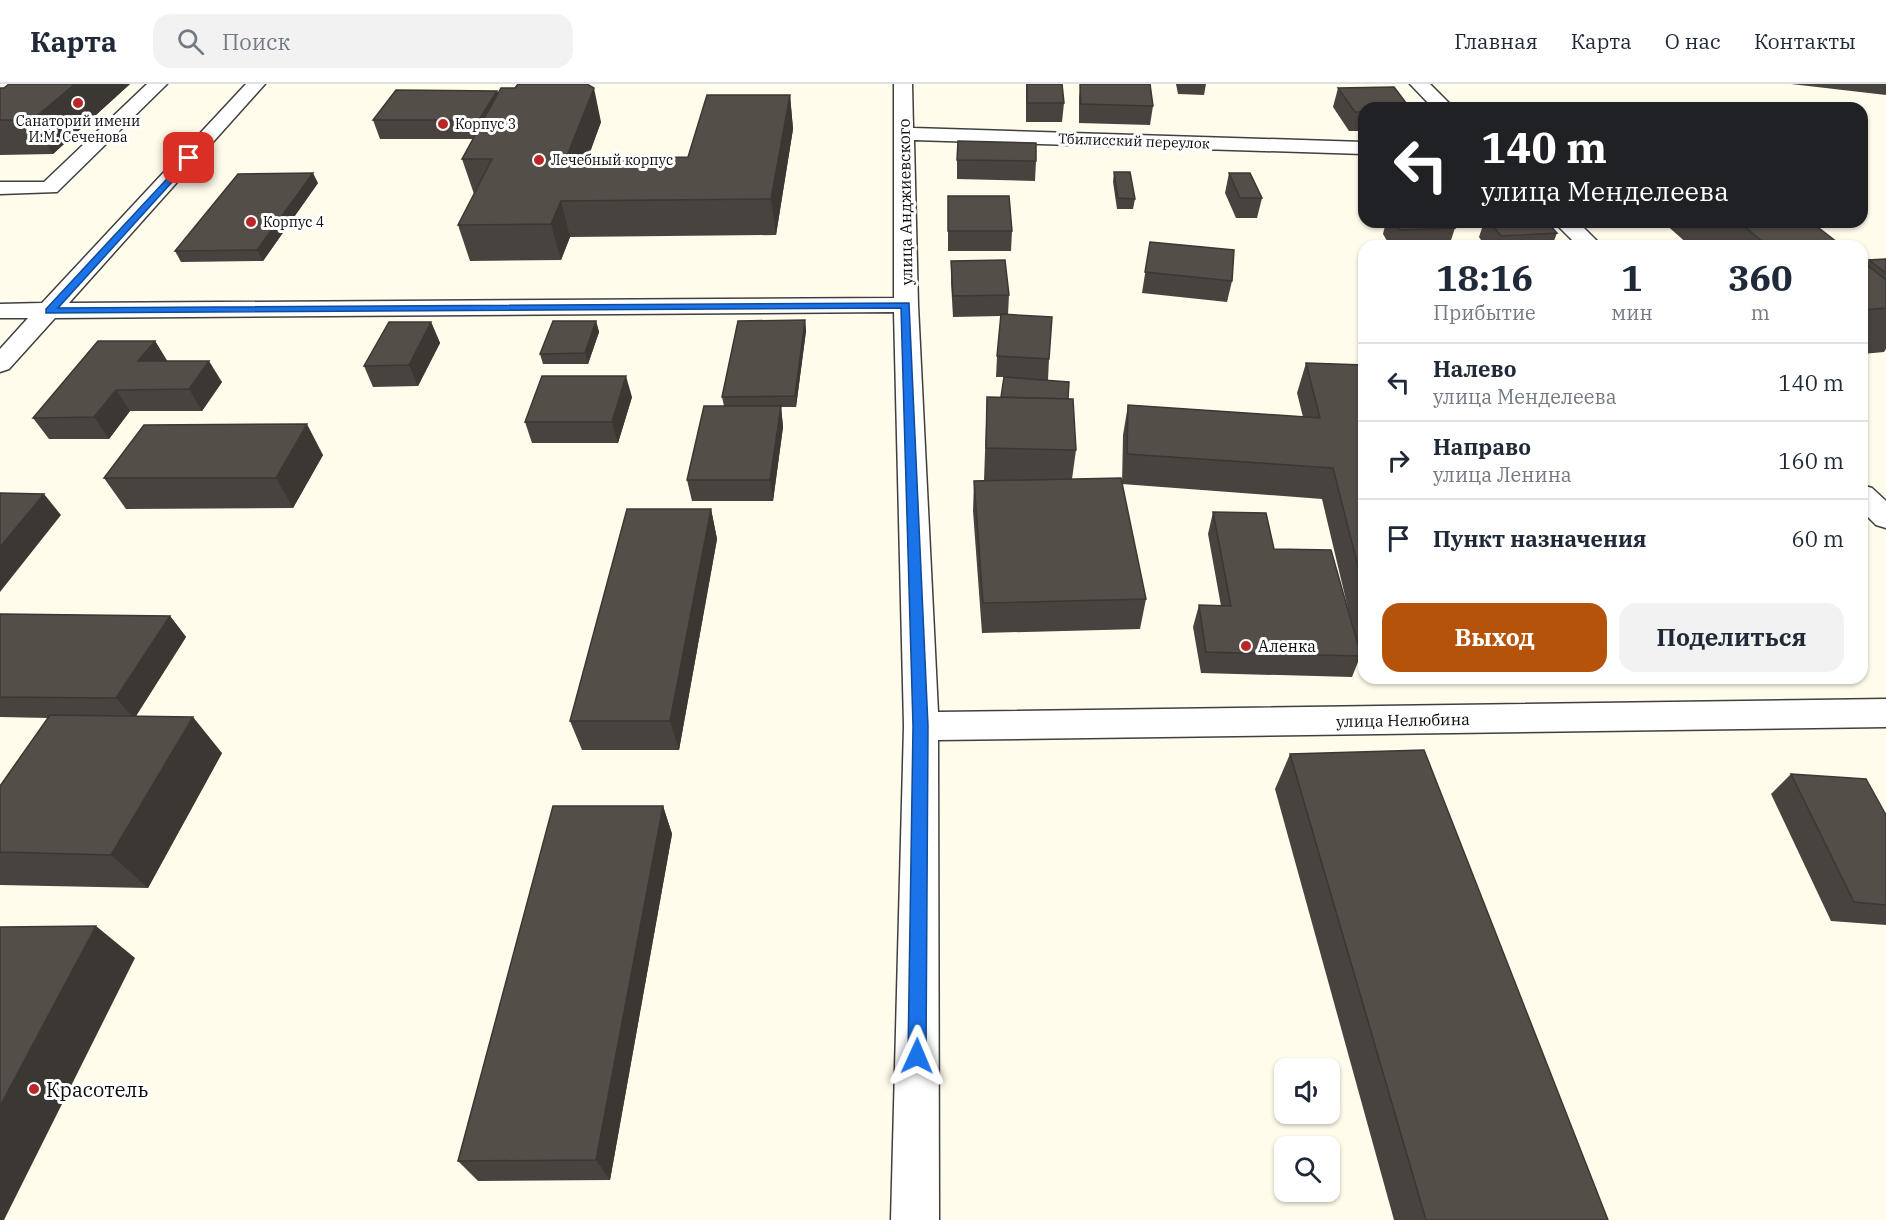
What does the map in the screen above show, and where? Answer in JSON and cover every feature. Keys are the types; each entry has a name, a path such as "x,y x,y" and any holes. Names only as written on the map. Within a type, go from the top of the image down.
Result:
{"street":[{"path":"0,188 50,188 158,84"},
{"path":"0,364 256,84"},
{"name":"улица Анджиевского","path":"903,84 906,305 921,726 915,1220"},
{"path":"1419,84 1438,102"},
{"name":"Тбилисский переулок","path":"904,134 1358,148"},
{"path":"1572,228 1584,240"},
{"path":"0,311 906,305"},
{"path":"1868,501 1886,518"},
{"name":"улица Нелюбина","path":"921,726 1886,713"}],"building":[{"path":"9,84 75,84 32,120 0,120 0,88"},
{"path":"518,84 587,84 594,88 567,156 580,156 579,158 688,157 707,95 790,95 771,199 561,201 551,224 458,225 492,159 462,159 501,88 515,88"},
{"path":"1027,84 1062,84 1064,103 1027,103"},
{"path":"1080,84 1150,84 1153,106 1081,104"},
{"path":"1394,87 1405,102 1358,102 1358,112 1355,112 1338,88"},
{"path":"396,90 497,91 479,120 373,120"},
{"path":"958,141 1036,143 1036,161 957,160"},
{"path":"1114,172 1130,172 1135,199 1118,198"},
{"name":"Корпус 4","path":"313,173 257,250 175,251 238,174"},
{"path":"1229,173 1250,173 1262,198 1240,198"},
{"path":"948,196 1009,196 1012,231 948,231"},
{"path":"1398,228 1455,228 1400,230"},
{"path":"1495,228 1552,228 1557,233 1501,236"},
{"path":"1746,228 1819,228 1834,240 1761,240"},
{"path":"1150,242 1234,250 1232,281 1145,272"},
{"path":"1886,259 1886,273 1869,260"},
{"path":"1005,260 1009,295 953,296 951,261"},
{"path":"1868,266 1886,280 1886,308 1868,310"},
{"path":"1001,314 1052,317 1049,359 997,356"},
{"path":"805,320 795,396 722,397 738,321"},
{"path":"553,321 596,321 585,353 540,354"},
{"path":"389,322 431,322 409,365 364,366"},
{"path":"98,341 155,341 138,361 209,361 189,389 116,390 94,417 33,418"},
{"path":"1306,363 1358,365 1358,566 1333,468 1127,454 1128,405 1320,418"},
{"path":"542,376 626,376 612,422 525,422"},
{"path":"1004,377 1069,382 1068,399 1001,397"},
{"path":"987,397 1073,399 1076,450 986,448"},
{"path":"704,406 781,406 770,480 687,480"},
{"path":"307,424 276,478 104,478 144,425"},
{"path":"1121,478 1146,599 983,603 974,481"},
{"path":"0,493 44,494 0,547"},
{"path":"627,509 711,509 670,721 570,721"},
{"path":"1213,512 1266,513 1274,549 1331,550 1358,645 1358,656 1206,652 1199,605 1231,606"},
{"path":"0,614 170,616 116,698 0,697"},
{"path":"50,715 193,717 111,855 0,852 0,786"},
{"path":"1424,750 1608,1220 1426,1220 1290,754"},
{"path":"1791,774 1866,779 1886,815 1886,905 1854,902"},
{"path":"553,806 663,806 596,1160 458,1161"},
{"path":"96,926 0,1106 0,927"}],"place":[{"name":"Санаторий имени И.М. Сеченова","path":"78,103"},
{"name":"Корпус 3","path":"443,124"},
{"name":"Лечебный корпус","path":"539,160"},
{"name":"Корпус 4","path":"251,222"},
{"name":"Аленка","path":"1246,646"},
{"name":"Красотель","path":"34,1089"}],"route":[{"path":"189,158 50,311 906,305 921,726 917,1056"}]}
